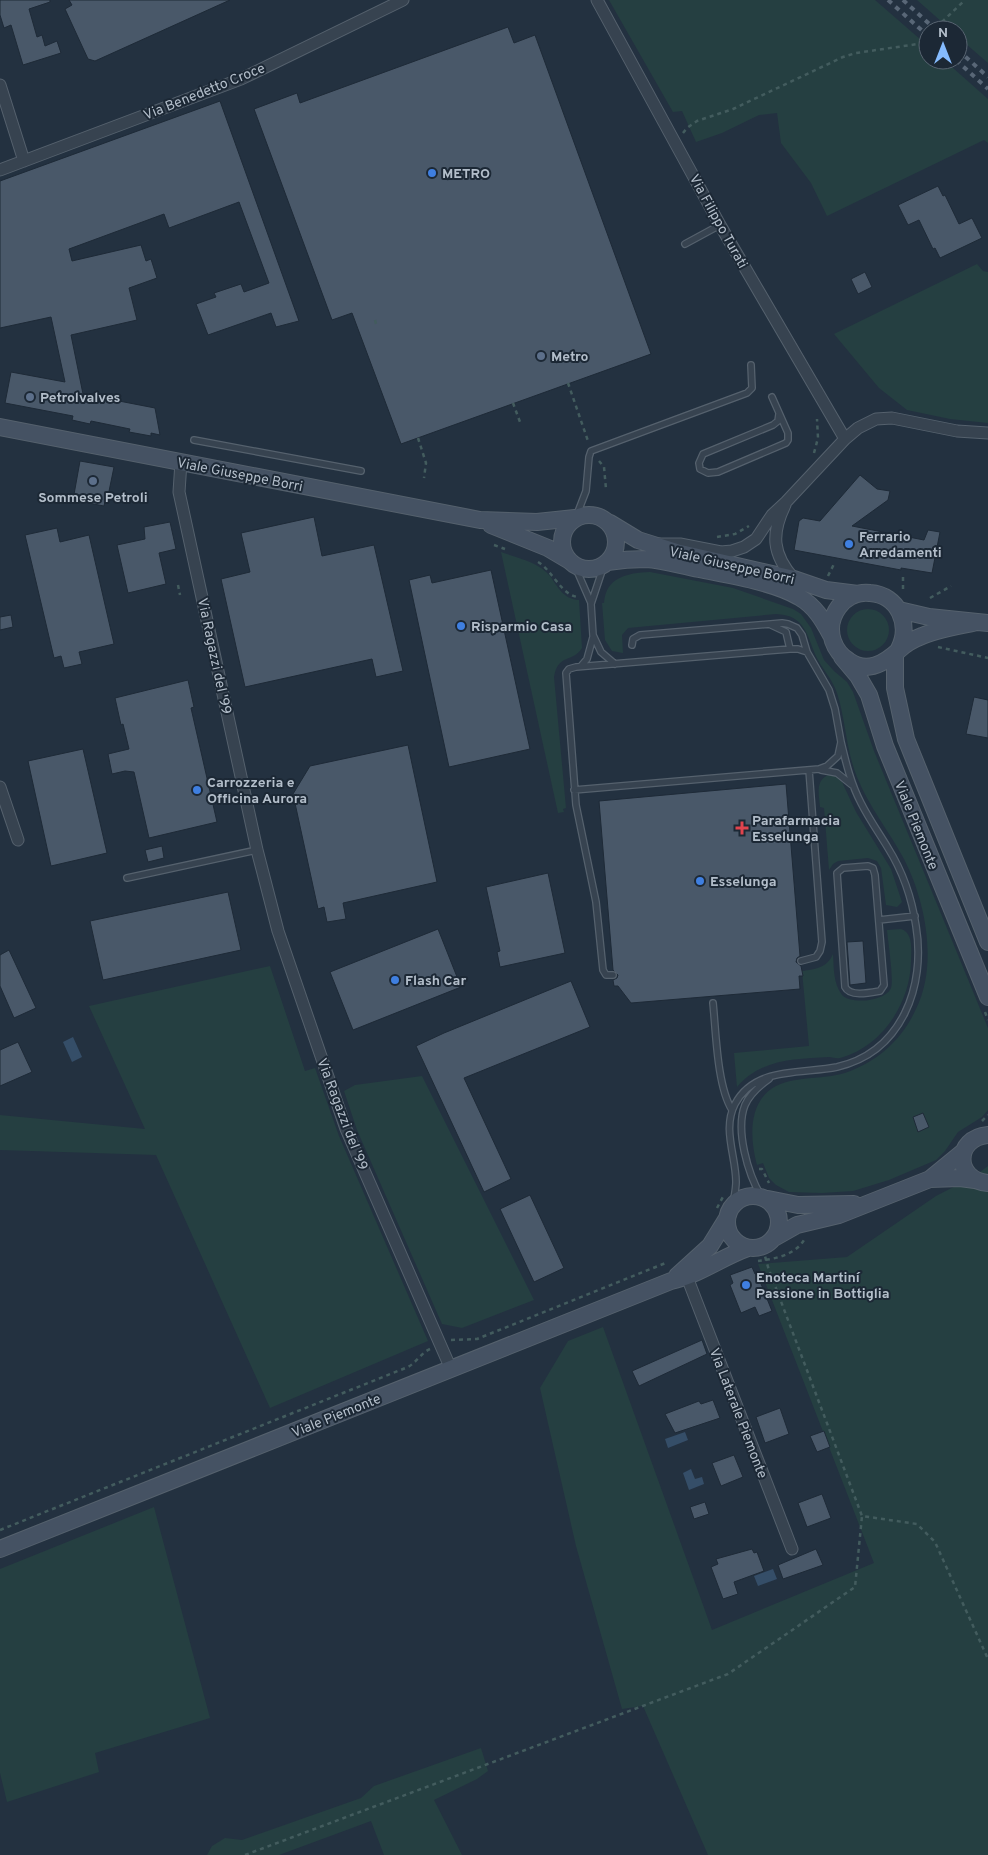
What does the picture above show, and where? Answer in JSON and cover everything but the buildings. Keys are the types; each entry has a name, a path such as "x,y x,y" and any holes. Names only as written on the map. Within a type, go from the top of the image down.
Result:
{"street":[{"name":"Via Benedetto Croce","path":"0,170 250,76 403,0"},
{"name":"Via Filippo Turati","path":"597,0 720,225 845,440"},
{"path":"0,85 24,161"},
{"path":"652,545 676,543 721,552 739,549 756,539 772,515 845,440 868,422 884,418 902,419 957,431 988,433"},
{"name":"Viale Giuseppe Borri","path":"0,427 480,520 537,522 592,515 604,518 632,537 676,552 794,579 826,590 858,594 869,592 881,595 891,601 899,610 929,617 980,623"},
{"name":"Via Ragazzi del '99","path":"182,462 179,492 257,850 278,931 338,1107 451,1369"},
{"path":"786,502 776,528 775,545 782,563 794,579"},
{"path":"572,563 566,555 562,541 566,527 575,518"},
{"name":"Viale Giuseppe Borri","path":"480,520 548,548 584,569 593,569 606,564 636,559 654,560 744,578 800,597 811,605 820,616 842,657 852,663 863,666 875,666 886,662 897,652 930,632 980,623"},
{"path":"606,564 613,555 616,546 616,537 610,523"},
{"path":"831,635 831,624 839,606 847,599 858,594"},
{"path":"897,652 905,631 904,620 899,610"},
{"name":"Viale Piemonte","path":"897,652 895,688 906,739 988,942"},
{"name":"Viale Piemonte","path":"842,657 858,676 868,695 885,746 988,997"},
{"path":"0,787 18,840"},
{"name":"Viale Piemonte","path":"0,1549 679,1279 721,1259 761,1251 797,1225 839,1215 930,1179 964,1152 971,1141 986,1133"},
{"path":"964,1152 963,1162 965,1170 985,1183"},
{"name":"Viale Piemonte","path":"930,1179 960,1178 985,1183"},
{"path":"767,1194 780,1218 779,1226 761,1251 741,1245 730,1235 725,1206 746,1196 767,1194"},
{"name":"Viale Piemonte","path":"767,1194 804,1205 866,1204"},
{"name":"Viale Piemonte","path":"679,1279 710,1246 725,1206"},
{"name":"Via Laterale Piemonte","path":"679,1279 792,1549"}],"lane":[{"path":"685,244 720,225"},
{"path":"575,518 586,491 589,457 592,451 747,393 752,388 751,365"},
{"path":"772,397 788,433 788,440 785,444 718,472 708,473 700,469 699,463 703,454 774,425 778,421 779,414"},
{"path":"194,440 361,471"},
{"path":"572,563 591,604 593,635 587,659 581,666"},
{"path":"591,604 606,564"},
{"path":"632,645 634,637 640,635 786,623 797,628 802,635 807,652 829,690 852,785 870,820 898,866 915,916 919,955 917,980 909,1005 893,1032 867,1054 845,1064 764,1079 752,1085 737,1100 732,1110 730,1135 736,1182 725,1206"},
{"path":"769,624 786,632 790,649"},
{"path":"593,635 599,649 615,664"},
{"path":"613,975 606,974 602,970 597,910 574,790 565,677 569,669 581,666 790,649 807,652"},
{"path":"574,790 819,769 827,766 838,756 841,742"},
{"path":"819,769 837,772 852,785"},
{"path":"801,961 816,957 822,942 809,770"},
{"path":"127,878 257,850"},
{"path":"868,866 873,868 879,920 884,980 882,988 877,992 849,992 845,987 836,879 838,870 868,866"},
{"path":"879,920 915,916"},
{"path":"713,1003 718,1054 725,1096 732,1110"},
{"path":"767,1194 750,1175 743,1139 742,1116 745,1105 751,1095 763,1083 778,1075"}],"path":[{"path":"944,20 964,0"},
{"path":"687,128 697,121 733,109 843,56 918,44"},
{"path":"375,320 376,324"},
{"path":"568,384 594,456 604,466 606,489"},
{"path":"514,403 520,422"},
{"path":"812,455 818,438 816,413"},
{"path":"418,438 426,463 424,478"},
{"path":"711,537 735,534 751,524"},
{"path":"494,545 506,549"},
{"path":"536,561 550,572 569,594 582,597"},
{"path":"903,577 903,592"},
{"path":"178,585 180,595"},
{"path":"930,598 951,586"},
{"path":"934,646 988,658"},
{"path":"762,1169 767,1194"},
{"path":"761,1251 774,1258 797,1248 803,1242 806,1234"},
{"path":"244,1855 728,1674 855,1587 862,1516 761,1251"},
{"path":"450,1340 477,1339 675,1259"},
{"path":"0,1530 408,1367 423,1353 433,1348"},
{"path":"862,1516 917,1524 935,1542 988,1659"}],"green space":[{"path":"609,0 875,0 918,37 918,70 955,70 988,99 988,143 984,140 827,216 811,183 781,143 777,113 759,115 722,133 696,142 682,111 673,112"},
{"path":"917,0 988,0 988,63 968,46 968,20 940,20"},
{"path":"977,264 983,271 988,272 988,423 950,419 907,410 879,388 834,334"},
{"path":"501,552 540,567 565,595 579,600 582,648 578,653 559,664 554,677 566,808 563,809 564,812 558,813"},
{"path":"650,572 733,588 793,609 801,614 811,628 824,660 847,682 853,692 874,751 988,1028 988,1110 982,1117 958,1132 945,1151 936,1160 889,1180 853,1191 822,1193 789,1192 776,1185 769,1178 763,1163 757,1165 752,1137 753,1123 761,1100 769,1091 781,1084 796,1080 839,1075 857,1068 878,1056 904,1031 923,992 928,954 923,914 912,876 904,859 867,799 857,777 850,756 837,693 817,659 803,627 793,618 776,614 628,628 622,635 623,653 612,651 605,640 602,603 604,603 609,587 613,582 626,575"},
{"path":"872,609 880,612 886,618 889,630 886,642 880,648 864,651 856,648 850,642 847,626 850,618 856,612"},
{"path":"828,775 836,776 842,782 856,812 891,869 902,902 897,907 886,905 881,868 877,861 868,858 838,861 829,870 824,808 820,807 819,793 821,781"},
{"path":"901,929 908,934 911,943 909,977 899,1007 881,1034 869,1044 840,1058 791,1060 767,1066 746,1078 737,1087 734,1053 809,1046 802,971 824,965 831,959 833,954 835,980 842,995 846,998 860,1001 876,999 888,992 892,983 887,930"},
{"path":"270,966 305,1071 315,1068 339,1136 428,1341 270,1408 156,1155 0,1150 0,1115 145,1129 89,1006"},
{"path":"422,1076 534,1300 462,1328 442,1324 357,1130 344,1091 355,1085"},
{"path":"988,1166 988,1855 708,1855 643,1706 622,1709 576,1546 540,1388 568,1341 603,1327 712,1630 874,1563 758,1264 847,1257 936,1196 973,1177"},
{"path":"154,1507 210,1718 95,1753 99,1772 7,1802 0,1773 0,1569"},
{"path":"481,1748 488,1771 477,1779 434,1800 462,1855 384,1855 371,1821 279,1855 207,1855 212,1846 225,1838 242,1840 361,1798 374,1786"}],"water":[{"path":"73,1037 82,1057 72,1062 63,1042"},
{"path":"685,1432 688,1440 668,1448 665,1439"},
{"path":"691,1469 695,1479 702,1477 704,1484 689,1490 683,1473"},
{"path":"773,1569 777,1579 758,1586 754,1576"}],"railway":[{"path":"888,0 918,27"},
{"path":"903,0 925,20"},
{"path":"968,59 988,77"},
{"path":"967,70 988,89"}],"place":[{"name":"METRO","path":"432,173"},
{"name":"Metro","path":"541,356"},
{"name":"Petrolvalves","path":"30,397"},
{"name":"Sommese Petroli","path":"93,481"},
{"name":"Ferrario Arredamenti","path":"849,544"},
{"name":"Risparmio Casa","path":"461,626"},
{"name":"Carrozzeria e Officina Aurora","path":"197,790"},
{"name":"Parafarmacia Esselunga","path":"742,828"},
{"name":"Esselunga","path":"700,881"},
{"name":"Flash Car","path":"395,980"},
{"name":"Enoteca Martiní Passione in Bottiglia","path":"746,1285"}]}
